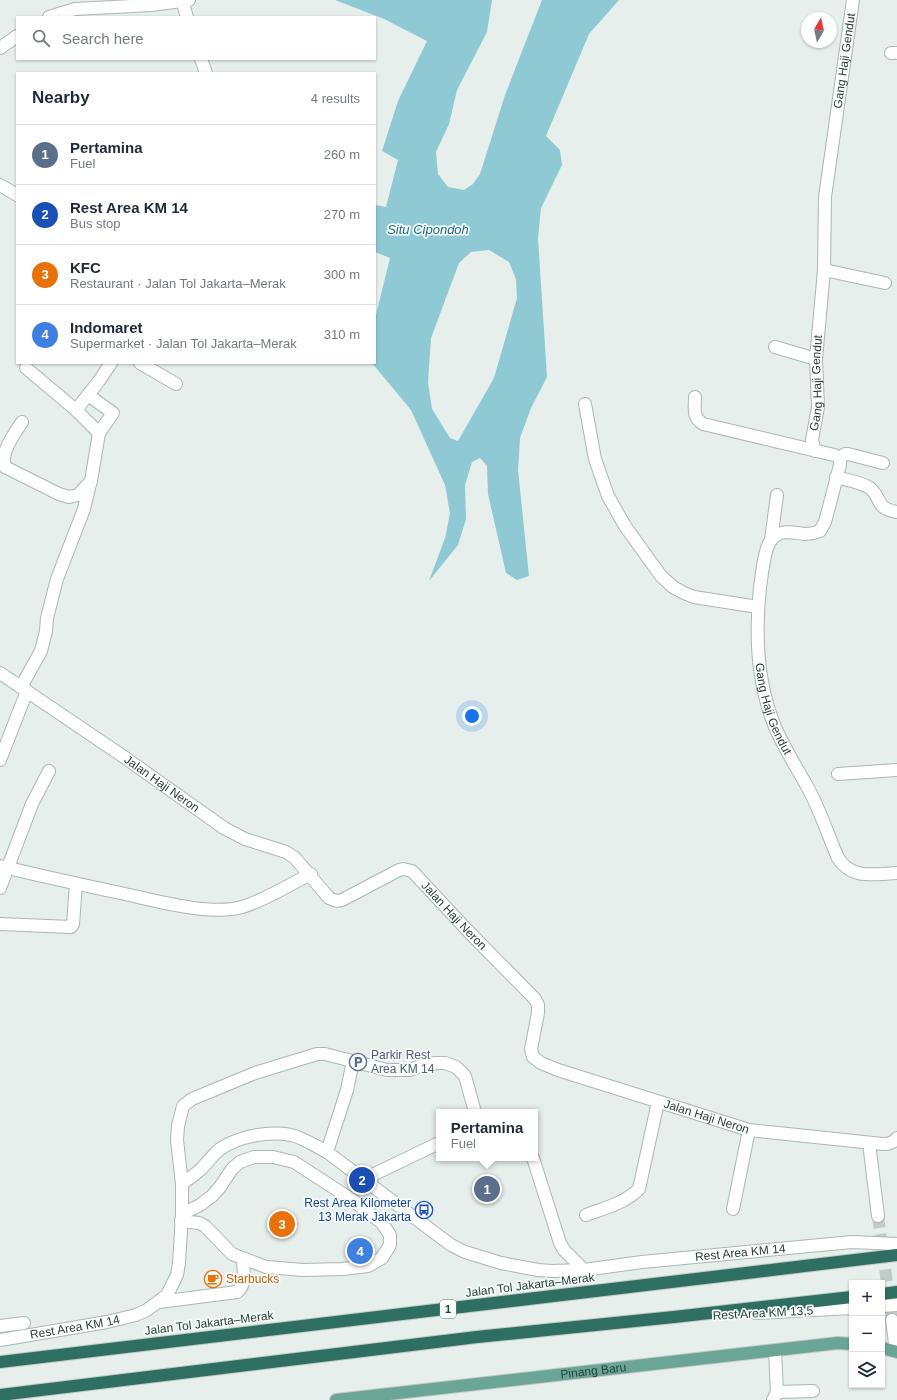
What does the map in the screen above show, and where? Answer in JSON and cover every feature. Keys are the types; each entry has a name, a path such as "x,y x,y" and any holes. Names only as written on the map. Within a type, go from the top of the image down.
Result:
{"highway":[{"name":"Jalan Tol Jakarta–Merak","path":"0,1362 897,1255"},
{"path":"885,1294 897,1292"},
{"path":"0,1395 477,1337 849,1297"}],"main road":[{"name":"Pinang Baru","path":"336,1400 849,1344"},
{"path":"885,1349 897,1352"}],"street":[{"path":"52,16 75,9 151,5 185,0 187,16"},
{"name":"Gang Haji Gendut","path":"814,451 812,440 818,407 816,359 824,270 825,197 852,0"},
{"path":"0,48 16,37"},
{"path":"201,60 206,72"},
{"path":"0,185 16,194"},
{"path":"824,270 885,283"},
{"path":"775,347 816,359"},
{"path":"76,410 110,364"},
{"path":"142,364 176,384"},
{"path":"26,368 76,410 99,433"},
{"path":"0,760 24,689 41,651 57,579 84,509 91,481 99,433 113,413 88,395"},
{"path":"695,397 695,414 697,421 703,424 834,455 840,458"},
{"path":"585,404 595,459 608,496 625,526 661,576 684,593 694,597 758,607"},
{"path":"22,422 2,454 2,463 6,467 59,494 69,496 78,495 91,481"},
{"path":"840,458 845,454 848,454 884,463"},
{"path":"771,540 780,533 789,532 805,534 820,531 825,522 840,465 840,458"},
{"path":"836,478 866,486 874,494 881,506 885,509 897,512"},
{"name":"Gang Haji Gendut","path":"778,495 771,540 766,552 758,607 757,633 759,660 766,699 787,753 809,790 842,865 848,870 865,875 897,873"},
{"name":"Jalan Haji Neron","path":"0,673 133,763 224,828 245,839 286,852 295,858 329,898 334,901 340,902 399,870 408,869 417,875 465,928 535,999 538,1005 538,1013 531,1049 533,1057 541,1063 558,1070 749,1130 886,1143"},
{"path":"0,888 4,867 49,770"},
{"path":"838,774 897,770"},
{"path":"4,867 76,884 183,906 220,910 241,908 258,901 310,874"},
{"path":"0,924 71,927 73,924 76,884"},
{"path":"163,1298 177,1275 179,1263 182,1217 182,1184 177,1140 178,1126 183,1106 192,1099 255,1073 317,1054 337,1056 387,1070 404,1071 432,1064 444,1064 456,1067 465,1076 474,1109"},
{"path":"327,1152 346,1090 353,1061"},
{"path":"586,1215 611,1206 635,1193 639,1189 658,1102"},
{"path":"734,1209 749,1130"},
{"name":"Rest Area KM 14","path":"182,1184 201,1169 219,1150 231,1142 245,1138 277,1134 292,1136 306,1141 327,1152 362,1180 451,1245 465,1252 501,1263 538,1270 584,1270 642,1262 852,1242 897,1244"},
{"path":"878,1216 886,1143"},
{"path":"362,1180 436,1144"},
{"path":"254,1157 273,1157 294,1162 354,1201 382,1223 390,1235 390,1245 382,1258 368,1266 343,1269 303,1270 266,1267 232,1254 205,1226 182,1217 212,1196 232,1169 240,1162 254,1157"},
{"path":"533,1161 560,1243 564,1250 584,1270"},
{"path":"163,1298 237,1292 242,1289 244,1258"},
{"name":"Rest Area KM 14","path":"0,1340 136,1315 163,1298"},
{"path":"885,1306 897,1305"},
{"name":"Rest Area KM 13,5","path":"674,1317 849,1308"},
{"path":"892,1320 897,1352"},
{"path":"0,1326 24,1323"},
{"path":"775,1351 775,1396 813,1391"}],"water":[{"name":"Situ Cipondoh","path":"335,0 492,0 487,32 457,90 449,124 436,152 438,174 448,187 464,190 473,184 480,174 505,95 542,0 619,0 589,34 546,136 560,150 562,165 541,208 538,238 547,377 531,408 520,438 518,470 529,576 517,580 506,573 488,494 487,466 480,458 472,462 465,485 466,519 458,545 429,581 445,538 450,513 445,485 411,410 373,364 376,364 376,315 390,258 376,252 376,205 386,207 398,160 382,151 398,101 427,41 384,19","holes":["489,250 509,262 516,279 517,298 494,378 458,441 450,438 432,409 428,382 431,338 459,263 471,252"]}],"tunnel":[{"path":"878,1216 892,1320"}],"place":[{"name":"Parkir Rest Area KM 14","path":"358,1062"},
{"name":"Rest Area KM 14","path":"362,1180"},
{"name":"Pertamina","path":"487,1189"},
{"name":"Rest Area Kilometer 13 Merak Jakarta","path":"424,1210"},
{"name":"KFC","path":"282,1224"},
{"name":"Indomaret","path":"360,1251"},
{"name":"Starbucks","path":"213,1279"}]}
